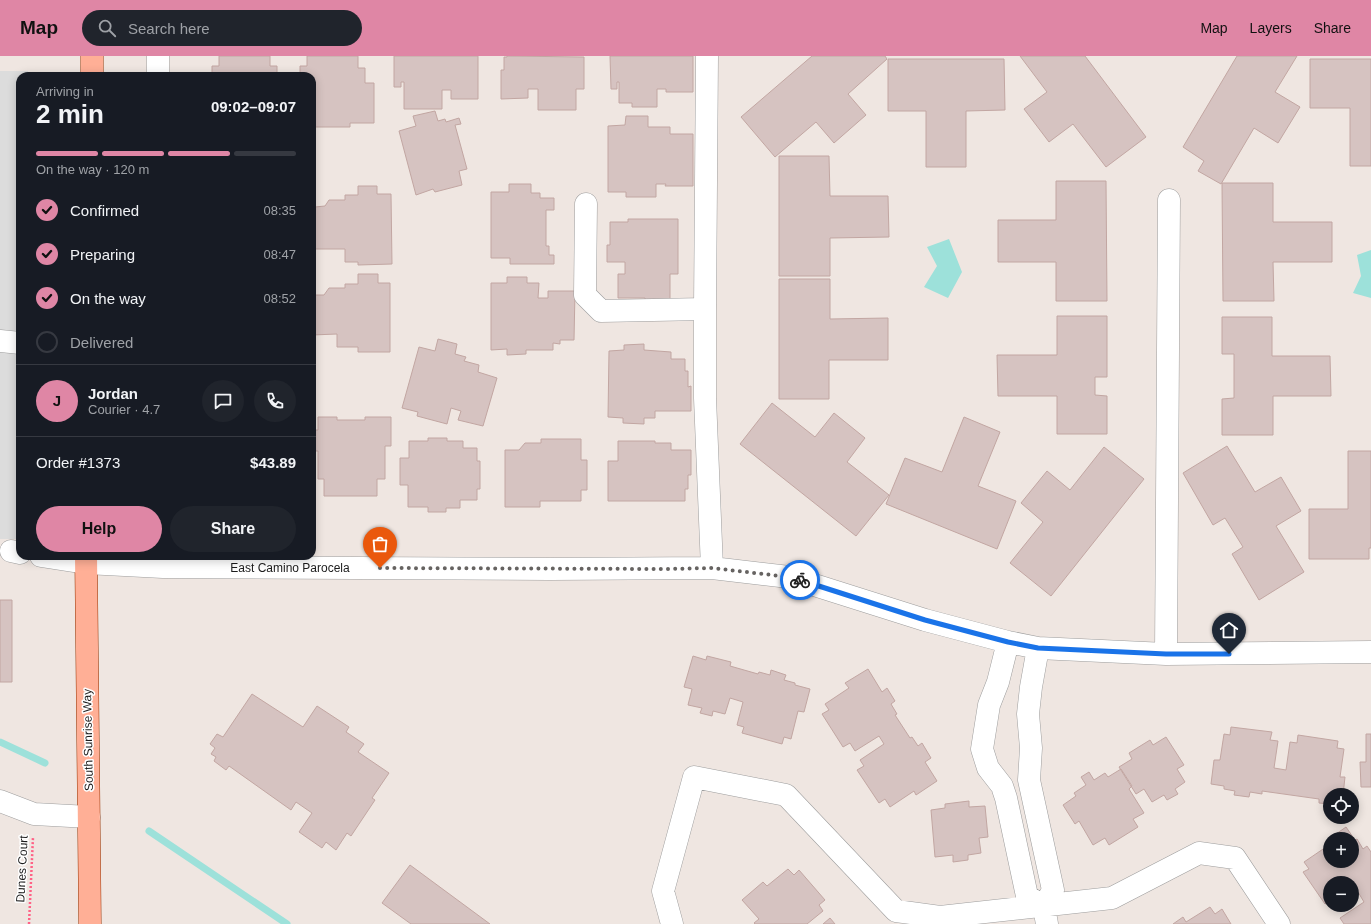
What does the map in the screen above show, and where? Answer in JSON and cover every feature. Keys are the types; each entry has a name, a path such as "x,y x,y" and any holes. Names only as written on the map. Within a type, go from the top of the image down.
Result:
{"main road":[{"path":"92,56 92,72"},
{"name":"South Sunrise Way","path":"86,560 90,924"}],"street":[{"path":"158,56 158,72"},
{"path":"707,56 705,398 712,568"},
{"path":"1166,654 1169,200"},
{"path":"586,204 585,295 600,311 705,309"},
{"path":"0,341 16,343"},
{"name":"East Camino Parocela","path":"86,560 542,569 712,568 789,577 925,620 1008,642 1038,648 1166,654 1371,652"},
{"path":"1008,642 998,682 989,705 982,749 988,768 1002,786 1006,798 1027,896 1045,915"},
{"path":"1038,648 1028,714 1031,748 1029,780 1053,890 1045,915"},
{"path":"995,777 1029,774"},
{"path":"672,924 663,891 694,777 786,795 896,911 940,917 1045,915 1112,898 1199,853 1235,858 1279,924"},
{"path":"0,801 34,814 89,817"}],"path":[{"name":"Dunes Court","path":"29,924 34,814"}],"shaded area":[{"path":"0,71 28,71 16,72 16,539 0,539"}],"water":[{"path":"949,239 962,272 948,298 924,287 937,266 927,247"},
{"path":"1371,250 1371,298 1353,293 1361,276 1357,255"}],"building":[{"path":"219,56 270,56 270,66 277,66 277,72 212,72 212,66 219,66"},
{"path":"307,56 358,56 358,68 365,68 365,83 374,83 374,123 350,123 350,127 316,127 316,72 300,72 300,66 307,66"},
{"path":"394,56 478,56 478,99 451,99 451,90 442,90 442,109 404,109 404,82 401,82 401,87 394,87"},
{"path":"610,56 693,56 693,92 666,92 666,89 657,89 657,107 632,107 632,103 619,103 619,82 617,82 617,89 611,89"},
{"path":"812,56 885,56 887,59 848,94 866,115 834,143 816,122 775,157 741,117"},
{"path":"1020,56 1085,56 1146,137 1106,167 1073,124 1049,142 1024,109 1047,92"},
{"path":"1237,56 1297,56 1275,92 1300,107 1278,143 1254,128 1221,184 1198,171 1204,161 1183,147"},
{"path":"504,57 584,57 584,89 576,89 576,110 538,110 538,89 528,89 528,98 501,99 501,70 504,70"},
{"path":"888,59 1004,59 1005,110 966,111 966,167 926,167 926,111 888,111"},
{"path":"1310,59 1371,59 1371,166 1350,166 1350,108 1310,108"},
{"path":"435,111 438,121 445,119 446,122 459,118 461,124 455,125 467,169 459,171 462,185 435,192 433,189 416,195 399,131 416,126 413,116"},
{"path":"626,116 648,116 648,127 670,127 670,134 693,134 693,186 665,186 666,184 656,184 656,197 626,197 626,192 608,192 608,126 625,125"},
{"path":"779,156 829,156 830,196 888,196 889,237 830,238 830,276 779,276"},
{"path":"1056,181 1106,181 1107,301 1056,301 1056,262 998,262 998,220 1056,220"},
{"path":"1222,183 1273,183 1273,222 1332,222 1332,262 1273,262 1274,301 1223,301"},
{"path":"509,184 531,184 531,193 540,193 540,198 554,198 554,210 546,210 546,246 549,246 549,255 554,255 554,264 510,264 510,258 491,258 491,192 509,192"},
{"path":"358,186 377,186 377,194 391,194 392,264 358,265 358,262 345,262 345,249 316,249 316,207 325,206 329,200 345,200 345,195 358,195"},
{"path":"628,219 678,219 678,274 670,274 670,301 645,301 645,298 618,298 618,274 625,274 625,262 607,262 607,245 610,245 610,222 628,222"},
{"path":"358,274 378,274 378,283 390,283 390,352 358,352 358,347 337,347 337,334 316,335 316,295 324,295 329,288 345,288 345,284 358,284"},
{"path":"507,277 527,277 527,283 539,283 538,298 548,298 548,291 575,291 574,340 560,340 560,344 553,343 553,350 526,350 526,354 507,355 507,349 491,350 491,283 507,283"},
{"path":"779,279 830,279 830,319 888,318 888,360 829,360 829,399 779,399"},
{"path":"1057,316 1107,316 1107,377 1095,377 1095,395 1107,396 1107,434 1057,434 1057,396 998,396 997,355 1057,355"},
{"path":"1222,317 1272,317 1272,356 1330,356 1331,396 1273,396 1273,435 1222,435 1222,399 1234,398 1234,354 1222,354"},
{"path":"438,339 457,344 455,354 466,357 464,361 479,365 478,372 497,378 483,426 458,420 461,411 451,408 447,424 417,416 418,412 402,408 419,347 435,351"},
{"path":"644,344 644,350 671,352 671,359 685,359 685,371 688,371 688,387 691,386 691,411 655,411 655,418 644,418 644,424 623,423 623,418 608,417 609,351 624,350 624,345"},
{"path":"772,403 815,437 834,413 865,438 847,462 889,495 856,536 740,444"},
{"path":"318,417 337,417 337,420 365,420 365,417 391,417 391,446 385,446 385,479 377,479 377,496 324,496 324,479 318,479 316,430 318,430"},
{"path":"964,417 1000,432 978,486 1016,501 997,549 886,504 905,458 942,472"},
{"path":"428,438 447,438 447,441 463,441 463,448 477,448 477,461 480,461 480,489 477,489 477,500 460,500 460,508 446,508 446,512 428,512 428,507 408,507 408,485 400,485 400,458 409,458 409,441 428,441"},
{"path":"541,439 581,439 581,460 587,460 587,490 581,490 581,501 540,501 540,507 505,507 505,450 519,450 525,443 541,443"},
{"path":"618,441 655,441 655,443 671,443 671,450 691,450 691,475 688,475 688,489 685,489 685,501 608,501 608,461 618,461"},
{"path":"1227,446 1255,492 1281,477 1301,511 1276,526 1304,572 1259,600 1232,554 1243,547 1225,518 1213,525 1183,473"},
{"path":"1104,447 1144,479 1051,596 1010,563 1043,522 1021,503 1047,471 1070,490"},
{"path":"1348,451 1371,451 1371,548 1369,548 1369,559 1309,559 1309,509 1348,509"},
{"path":"0,600 12,600 12,682 0,682"},
{"path":"693,656 706,660 707,656 731,662 730,666 758,674 759,672 770,675 771,670 786,675 784,680 810,689 804,712 798,711 791,739 784,737 782,744 742,733 744,727 737,725 743,702 730,698 725,714 713,711 712,716 700,713 702,708 688,705 692,689 684,687"},
{"path":"868,669 882,692 887,688 895,701 891,704 897,714 895,715 910,738 912,737 918,746 922,743 931,758 925,762 937,781 916,795 914,791 890,807 885,799 879,803 857,770 864,766 860,760 884,744 879,736 855,751 850,743 843,747 822,714 829,710 825,704 849,688 845,683"},
{"path":"252,694 303,727 317,706 349,727 346,732 364,744 358,752 389,773 372,798 375,800 351,836 347,833 336,850 326,842 322,848 299,832 312,813 296,802 291,810 229,766 226,770 214,761 216,757 211,754 215,748 210,744 217,734 223,737"},
{"path":"1231,727 1272,732 1270,740 1278,741 1274,768 1286,770 1290,742 1297,743 1298,735 1338,741 1337,748 1344,749 1340,777 1345,777 1344,788 1323,788 1323,803 1319,803 1319,799 1262,791 1262,794 1250,792 1249,797 1234,795 1235,791 1224,789 1224,786 1211,784 1214,760 1220,760 1224,734 1230,735"},
{"path":"1366,734 1371,734 1371,787 1361,787 1360,762 1366,762"},
{"path":"1166,737 1184,765 1177,769 1185,782 1175,789 1178,794 1167,800 1164,795 1152,802 1144,789 1136,794 1119,767 1132,759 1129,753 1150,740 1153,745"},
{"path":"1121,769 1132,786 1129,789 1144,813 1133,819 1138,827 1109,845 1105,838 1093,845 1079,821 1075,824 1063,805 1076,796 1074,793 1086,785 1081,777 1089,772 1094,780 1105,773 1108,777"},
{"path":"969,801 969,807 985,806 988,837 979,838 981,853 968,855 968,860 953,862 953,855 935,857 931,810 945,808 945,804"},
{"path":"1346,827 1349,832 1339,832"},
{"path":"1359,842 1363,849 1367,846 1371,852 1371,924 1344,924 1340,918 1349,912 1359,912 1359,905 1364,902 1359,894 1359,876 1323,876 1323,901 1303,872 1309,869 1304,862 1323,849 1323,868 1359,868"},
{"path":"410,865 490,924 411,924 382,903"},
{"path":"788,869 794,875 799,870 825,900 819,905 823,911 807,924 755,924 754,923 759,919 742,900 763,882 767,886"},
{"path":"1210,907 1215,914 1222,909 1231,924 1173,924 1183,917 1186,922"},
{"path":"830,918 835,924 823,924"}],"waterway":[{"path":"0,742 45,763"},
{"path":"149,831 287,924"}],"way so far":[{"path":"380,568 712,568 789,577 800,580"}],"route":[{"path":"800,580 925,620 1008,642 1038,648 1166,654 1229,654"}]}
